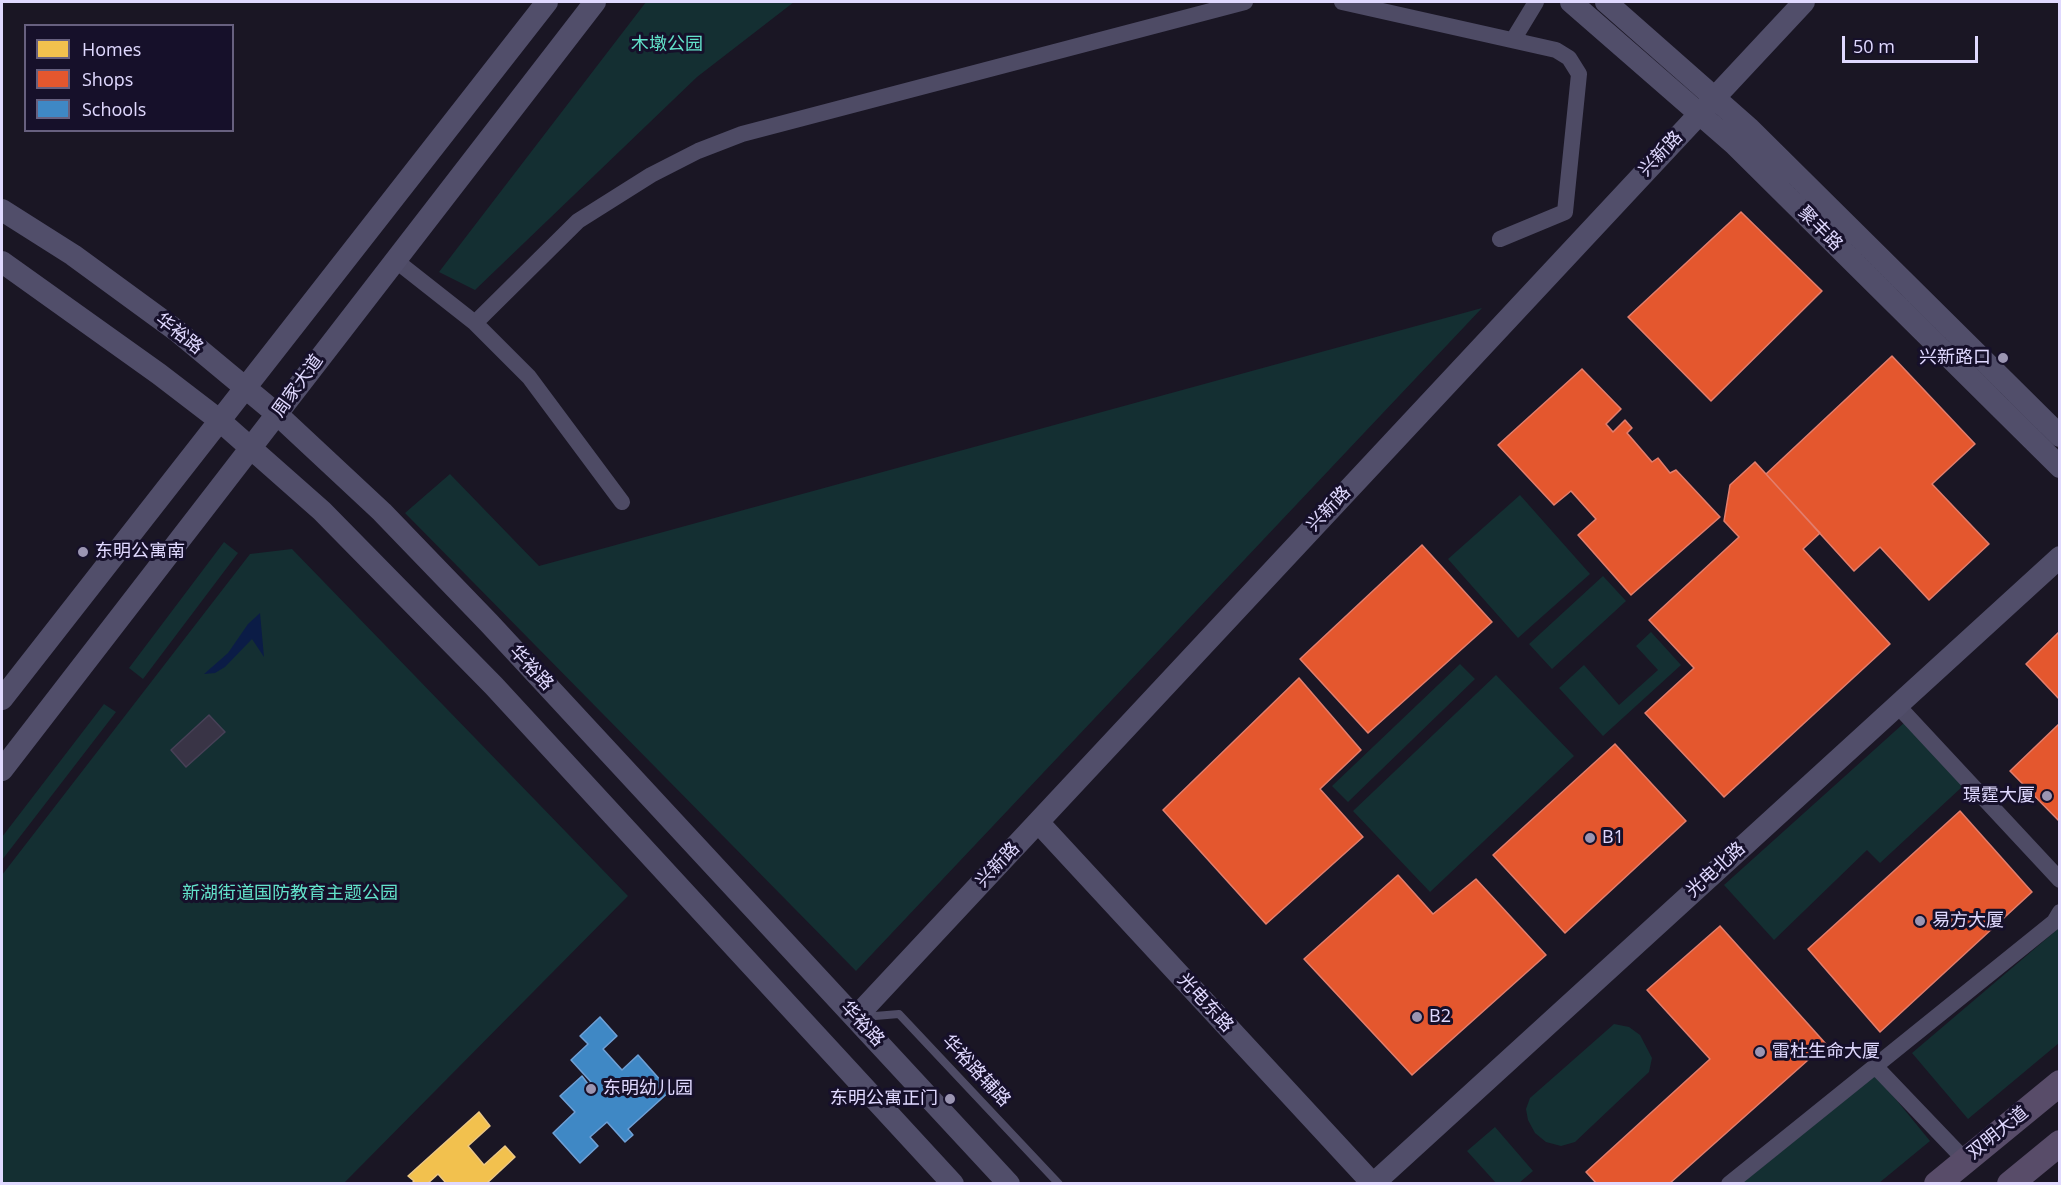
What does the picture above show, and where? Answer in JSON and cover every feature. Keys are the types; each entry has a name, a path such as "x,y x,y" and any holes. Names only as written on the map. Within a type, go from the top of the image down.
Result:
{"main road":[{"name":"双明大道","path":"1937,1184 2060,1083"},
{"path":"2010,1184 2060,1143"}],"street":[{"path":"2,699 547,2"},
{"name":"周家大道","path":"2,770 595,2"},
{"path":"475,323 578,221 651,175 698,152 742,134 1245,2"},
{"path":"1342,2 1556,50 1569,58 1579,74 1565,212 1500,239"},
{"path":"1512,40 1536,2"},
{"name":"聚丰路","path":"1571,2 1707,104 1758,137 2060,436"},
{"name":"聚丰路","path":"1606,2 2060,466"},
{"name":"兴新路","path":"855,1018 1804,2"},
{"name":"华裕路","path":"2,210 74,255 177,331 278,415 382,512 473,606 1009,1184"},
{"path":"395,260 475,323 529,377 622,502"},
{"path":"2,262 90,322 219,420 322,511 494,686 953,1184"},
{"name":"光电北路","path":"1373,1184 2060,557"},
{"path":"1897,705 2060,880"},
{"name":"光电东路","path":"1038,822 1373,1184"},
{"path":"1729,1184 2054,922 2060,912"},
{"path":"1875,1066 1965,1160"}],"lane":[{"name":"华裕路辅路","path":"855,1018 899,1014 1059,1184"}],"green space":[{"name":"木墩公园","path":"646,2 794,2 697,77 475,290 439,272"},
{"path":"1482,308 856,971 405,513 450,474 539,566"},
{"path":"1520,495 1590,574 1518,638 1448,559"},
{"path":"224,542 238,553 143,679 129,668"},
{"name":"新湖街道国防教育主题公园","path":"292,549 628,896 344,1183 2,1183 2,875 250,554"},
{"path":"1603,576 1626,601 1552,669 1529,644"},
{"path":"1651,632 1681,665 1603,736 1559,688 1584,665 1619,705 1658,670 1636,646"},
{"path":"1460,664 1475,679 1348,802 1332,786"},
{"path":"1496,675 1574,756 1430,892 1353,811"},
{"path":"104,704 116,712 2,860 2,837"},
{"path":"1904,723 1963,786 1880,863 1867,850 1774,940 1724,885"},
{"path":"2059,928 2059,1043 1968,1119 1912,1053"},
{"path":"1614,1024 1629,1027 1640,1035 1652,1058 1649,1072 1575,1142 1561,1146 1546,1142 1535,1133 1528,1120 1526,1109 1530,1098"},
{"path":"1876,1075 1930,1141 1879,1183 1741,1184"},
{"path":"1495,1127 1533,1171 1519,1183 1496,1183 1467,1151"}],"water":[{"path":"260,613 264,657 252,639 225,667 215,673 204,674 228,653 248,624"}],"building: Homes":[{"path":"479,1112 490,1126 468,1146 484,1165 505,1146 515,1157 486,1184 447,1184 438,1174 427,1184 411,1184 414,1181 408,1176"}],"building: Shops":[{"path":"1741,212 1822,291 1711,401 1628,317"},
{"path":"1892,356 1975,444 1932,484 1989,544 1929,600 1880,547 1854,571 1766,474"},
{"path":"1582,369 1621,409 1606,424 1613,432 1625,420 1632,428 1627,433 1652,462 1658,458 1670,473 1676,470 1720,517 1631,595 1578,535 1596,519 1571,491 1554,505 1498,445"},
{"path":"1755,462 1820,533 1803,549 1890,644 1724,797 1645,713 1694,668 1649,620 1739,537 1724,521 1730,485"},
{"path":"1422,545 1492,622 1368,733 1300,659"},
{"path":"2060,631 2060,700 2026,664"},
{"path":"1299,678 1361,750 1320,789 1363,837 1266,924 1163,810"},
{"name":"璟霆大厦","path":"2060,723 2060,822 2010,771"},
{"name":"B1","path":"1615,744 1686,821 1565,933 1493,855"},
{"name":"易方大厦","path":"1960,811 2032,892 1880,1032 1808,949"},
{"name":"B2","path":"1398,875 1433,914 1476,879 1546,955 1412,1075 1304,959"},
{"name":"雷杜生命大厦","path":"1720,926 1826,1044 1669,1184 1597,1184 1586,1172 1710,1059 1647,990"}],"building: Schools":[{"path":"600,1017 617,1036 603,1049 622,1070 638,1055 670,1091 628,1129 633,1135 625,1142 607,1122 590,1137 598,1146 580,1163 553,1133 575,1112 560,1096 582,1076 588,1084 591,1082 571,1060 588,1044 580,1036"}],"building: Other":[{"path":"209,715 225,732 186,767 171,750"}],"place":[{"name":"兴新路口","path":"2003,358"},
{"name":"东明公寓南","path":"83,552"},
{"name":"璟霆大厦","path":"2047,796"},
{"name":"B1","path":"1590,838"},
{"name":"易方大厦","path":"1920,921"},
{"name":"B2","path":"1417,1017"},
{"name":"雷杜生命大厦","path":"1760,1052"},
{"name":"东明幼儿园","path":"591,1089"},
{"name":"东明公寓正门","path":"950,1099"}]}
